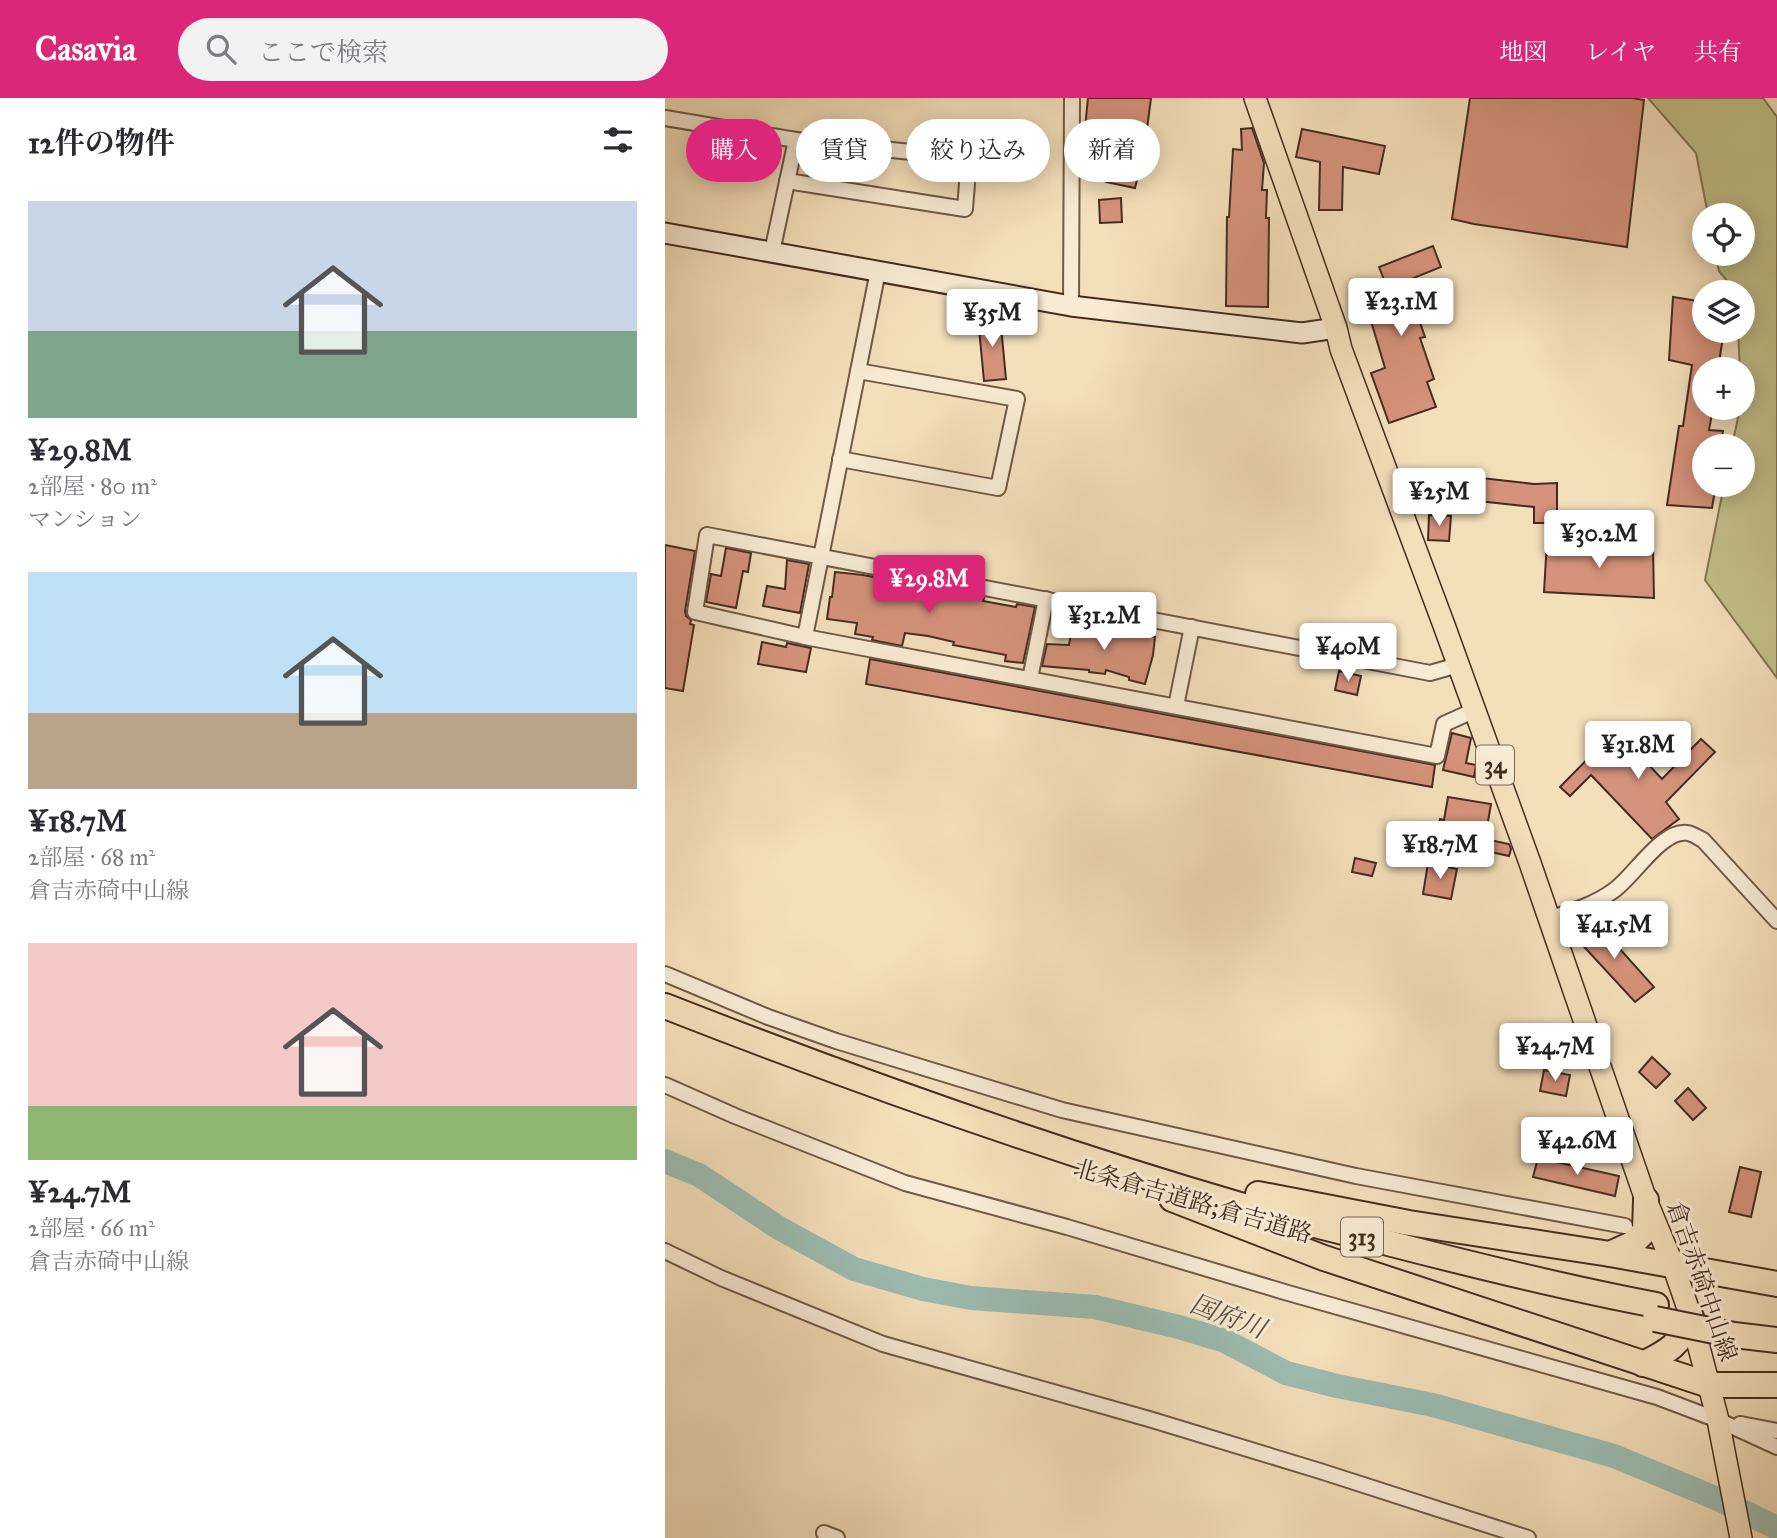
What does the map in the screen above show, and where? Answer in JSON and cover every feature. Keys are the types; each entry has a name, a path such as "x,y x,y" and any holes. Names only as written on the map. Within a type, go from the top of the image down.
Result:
{"highway":[{"name":"北条倉吉道路;倉吉道路","path":"665,1006 903,1096 1022,1137 1241,1205 1595,1294 1655,1312"},
{"name":"北条倉吉道路;倉吉道路","path":"665,1019 958,1130 1018,1151 1138,1186 1500,1285 1735,1327 1777,1340"},
{"path":"1073,1153 1409,1223 1610,1254 1777,1284"},
{"path":"1138,1186 1324,1258 1709,1385 1777,1385"},
{"path":"1610,1254 1632,1244 1645,1231 1646,1200"},
{"path":"1643,1364 1664,1353 1684,1335 1691,1317"},
{"name":"北条倉吉道路;倉吉道路","path":"1735,1327 1777,1325"}],"main road":[{"name":"倉吉赤碕中山線","path":"1255,98 1341,349 1475,710 1646,1200 1691,1317 1719,1429 1741,1538"}],"street":[{"path":"1071,306 1072,98"},
{"path":"665,118 796,140 772,252"},
{"path":"787,181 965,209 969,158 892,150"},
{"path":"665,233 1071,306 1301,333 1336,328"},
{"path":"805,637 878,271"},
{"path":"841,459 998,488 1017,399 858,371"},
{"path":"1458,665 1430,673 707,535 695,612 805,637 1437,755 1444,724 1475,710"},
{"path":"1030,679 1047,599"},
{"path":"1175,706 1192,627"},
{"path":"1548,919 1578,909 1614,891 1664,841 1674,835 1687,833 1703,840 1777,921"},
{"path":"665,974 768,1017 836,1041 1062,1110 1356,1176 1625,1227"},
{"path":"665,1085 735,1116 905,1183 1657,1397 1719,1429 1777,1447"},
{"path":"665,1251 721,1278 883,1344 1149,1419 1528,1538"},
{"path":"1719,1429 1777,1431"}],"shaded area":[{"path":"1648,98 1763,98 1777,117 1777,678 1705,580 1722,497 1755,497 1755,434 1735,434 1737,420 1755,420 1755,357 1739,357 1739,343 1755,343 1755,280 1726,280 1718,266 1755,266 1755,203 1706,203 1696,153"}],"building":[{"path":"1088,98 1151,98 1148,119 1086,119"},
{"path":"1470,98 1644,100 1627,247 1452,219"},
{"path":"1252,128 1264,163 1262,190 1267,190 1268,307 1226,306 1227,217 1233,149 1242,150 1241,129"},
{"path":"1302,129 1385,146 1379,174 1343,167 1342,210 1319,210 1320,162 1296,157"},
{"path":"1106,182 1136,182 1135,188"},
{"path":"1121,198 1122,222 1100,223 1099,200"},
{"path":"1433,246 1441,267 1406,281 1425,337 1420,338 1434,379 1427,382 1436,407 1389,423 1371,373 1385,368 1362,291 1385,282 1379,267"},
{"path":"1673,297 1692,300 1692,343 1722,343 1720,357 1692,357 1692,365 1669,360"},
{"path":"1000,316 1006,379 984,381 978,318"},
{"path":"1692,365 1692,420 1711,420 1709,430 1723,431 1723,434 1692,434 1692,497 1714,497 1712,508 1667,505 1679,426 1683,426"},
{"path":"1454,475 1534,484 1557,483 1557,523 1534,523 1534,507 1451,498"},
{"path":"1429,515 1451,516 1449,541 1428,540"},
{"path":"1547,541 1653,547 1654,598 1544,592"},
{"path":"665,545 695,551 685,611 691,620 690,624 694,625 683,691 665,688"},
{"path":"726,548 751,553 748,572 743,571 736,608 706,602 711,574 721,576"},
{"path":"787,560 809,564 800,613 763,606 767,586 785,589"},
{"path":"835,572 984,598 983,601 1016,607 1017,604 1035,607 1023,663 1005,661 1006,655 953,645 954,642 928,636 905,633 902,646 855,634 857,623 827,619"},
{"path":"1073,621 1155,637 1145,684 1106,670 1105,674 1042,666 1047,644 1069,645"},
{"path":"762,642 811,648 806,672 758,664"},
{"path":"870,659 1435,765 1432,787 866,684"},
{"path":"1339,671 1361,676 1357,695 1335,690"},
{"path":"1616,730 1662,779 1701,739 1715,752 1666,802 1679,819 1652,839 1591,775 1570,796 1560,787"},
{"path":"1452,733 1471,738 1466,763 1476,765 1474,777 1443,770"},
{"path":"1448,797 1491,804 1485,839 1509,844 1509,856 1436,840 1440,819 1444,820"},
{"path":"1355,858 1376,863 1372,876 1352,872"},
{"path":"1428,863 1457,869 1451,899 1423,894"},
{"path":"1593,919 1654,987 1635,1002 1575,937"},
{"path":"1652,1057 1670,1074 1656,1088 1639,1072"},
{"path":"1544,1070 1570,1075 1566,1096 1540,1091"},
{"path":"1688,1088 1706,1108 1693,1120 1675,1101"},
{"path":"1538,1158 1619,1176 1615,1196 1533,1177"},
{"path":"1740,1167 1761,1172 1751,1217 1729,1212"}],"waterway":[{"name":"国府川","path":"665,1161 699,1175 779,1228 854,1269 923,1289 971,1298 1095,1307 1179,1327 1225,1341 1286,1373 1433,1405 1614,1456 1720,1500 1777,1528"}]}
